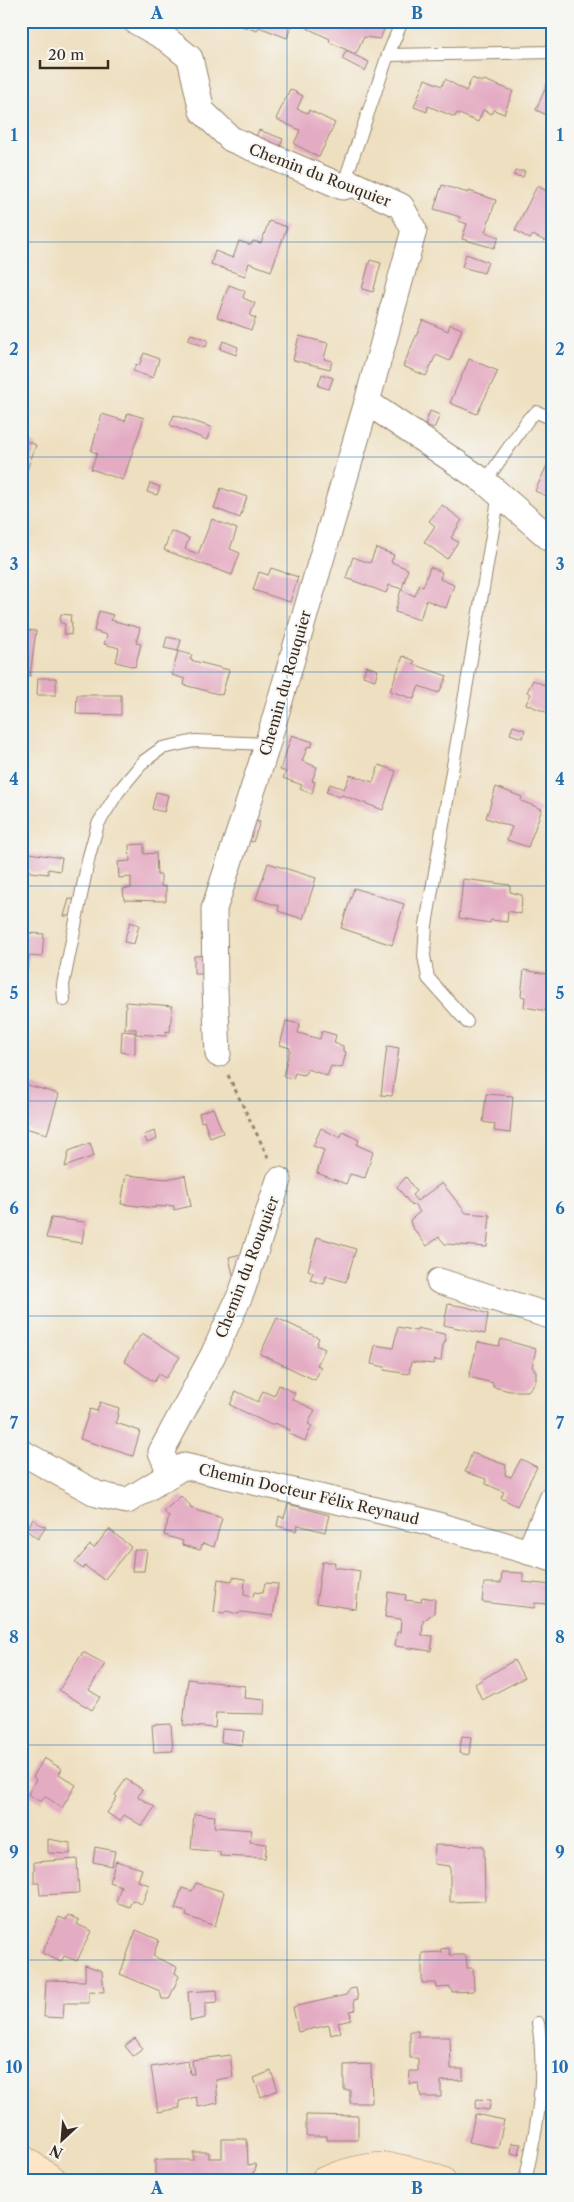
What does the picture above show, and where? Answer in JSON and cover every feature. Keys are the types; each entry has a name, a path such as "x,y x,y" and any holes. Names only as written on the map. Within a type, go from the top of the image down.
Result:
{"street":[{"name":"Chemin du Rouquier","path":"136,21 166,38 190,58 202,111 230,139 343,187 353,184 401,206 414,230 368,402 268,744 214,909 218,1054"},
{"path":"368,402 492,488 553,541"},
{"name":"Chemin du Rouquier","path":"170,1473 161,1452 213,1355 242,1291 279,1180"},
{"path":"439,1281 553,1317"},
{"name":"Chemin Docteur Félix Reynaud","path":"21,1452 97,1494 127,1501 184,1466 424,1521 553,1559"},
{"path":"529,1552 553,1497"},
{"path":"21,2158 53,2180"},
{"path":"324,2181 343,2173 371,2167 398,2166 442,2181"}],"lane":[{"path":"347,174 388,55 402,21"},
{"path":"388,55 553,52"},
{"path":"467,1022 428,978 424,956 427,915 492,488 529,418 537,412 553,420"},
{"path":"64,1000 64,985 89,856 98,824 118,792 144,761 162,748 195,741 268,744"},
{"path":"526,2181 538,2123 542,2091 542,2048 538,2023"}],"path":[{"name":"Chemin du Rouquier","path":"218,1054 279,1180"}],"building":[{"path":"293,21 287,38 259,27 257,31 229,22"},
{"path":"310,21 324,21 331,24 332,21 388,21 380,39 364,37 356,54 329,42 330,39 307,28"},
{"path":"346,51 369,62 365,71 342,59"},
{"path":"472,78 482,82 484,80 513,91 504,114 494,110 492,114 483,110 478,122 457,113 455,117 428,106 427,112 414,107 425,79 442,86 445,79 466,91"},
{"path":"549,80 553,82 553,119 549,117 552,112 549,110 547,115 536,110"},
{"path":"290,89 303,96 297,109 308,113 309,110 335,123 319,157 294,144 300,130 276,119"},
{"path":"259,130 283,139 279,149 255,139"},
{"path":"515,171 525,171 523,177 514,176"},
{"path":"442,185 496,200 485,232 499,237 494,248 462,239 467,224 459,221 460,217 434,209"},
{"path":"537,186 553,194 553,237 548,234 545,241 533,235 530,239 515,230"},
{"path":"269,221 287,227 271,271 249,263 245,276 211,264 215,251 233,258 239,241 251,245 253,241 261,243"},
{"path":"466,254 488,262 484,273 462,267"},
{"path":"370,260 381,263 373,292 362,289"},
{"path":"229,285 245,291 243,298 255,303 250,316 256,318 251,330 217,317"},
{"path":"423,320 448,331 450,324 462,329 450,361 436,355 426,376 403,366"},
{"path":"191,334 208,340 206,347 188,340"},
{"path":"299,336 328,343 324,359 332,361 330,369 293,360"},
{"path":"223,341 238,347 236,355 220,349"},
{"path":"144,353 159,359 153,378 133,371 136,364 139,366"},
{"path":"469,359 498,371 477,414 450,403"},
{"path":"322,374 333,378 329,389 318,386"},
{"path":"430,411 440,415 434,428 425,425"},
{"path":"128,413 144,418 123,480 91,469 97,453 91,451 102,414 125,421"},
{"path":"174,415 211,427 207,440 170,425"},
{"path":"21,439 36,445 23,481 21,481"},
{"path":"548,463 553,465 553,499 535,491"},
{"path":"150,483 160,487 157,495 147,492"},
{"path":"221,488 247,497 240,518 214,508"},
{"path":"442,505 462,520 451,538 458,542 447,559 424,542 435,526 429,521"},
{"path":"212,519 237,529 230,549 240,553 232,575 164,550 171,531 189,538 185,549 198,554"},
{"path":"376,548 394,555 391,562 408,569 402,589 389,585 386,593 346,578 353,557 370,563"},
{"path":"430,567 442,572 440,579 454,585 446,608 426,600 420,620 395,612 401,590 415,596 419,585 423,587"},
{"path":"271,568 298,577 290,602 253,590 259,572 268,575"},
{"path":"99,611 113,615 111,620 140,628 136,643 141,644 135,667 116,662 119,648 104,644 107,635 94,631"},
{"path":"61,614 71,615 71,635 64,634 65,624 60,621"},
{"path":"21,629 36,631 30,676 26,675 25,681 21,680"},
{"path":"167,637 181,640 178,651 164,648"},
{"path":"178,651 192,655 190,660 229,670 222,695 184,685 185,679 172,675"},
{"path":"403,656 415,661 413,664 447,676 439,693 419,686 414,699 390,691"},
{"path":"366,666 378,670 375,680 363,676"},
{"path":"38,678 56,678 56,695 37,695"},
{"path":"533,680 553,689 553,715 526,704 531,694 527,692"},
{"path":"77,695 121,695 121,715 76,714"},
{"path":"513,726 525,730 522,738 510,734"},
{"path":"292,735 313,742 311,747 308,746 302,761 317,767 312,781 315,782 312,794 300,789 302,785 283,778 286,772 280,770"},
{"path":"379,765 396,771 383,810 342,795 340,797 326,792 330,784 344,789 350,775 373,782"},
{"path":"496,787 522,797 521,801 542,809 528,847 507,840 512,827 486,818"},
{"path":"156,792 168,795 164,812 152,809"},
{"path":"248,819 260,822 253,842 241,838"},
{"path":"144,844 144,854 156,853 157,875 161,875 161,886 166,887 166,901 124,900 123,889 131,888 131,877 119,878 118,862 130,861 129,845"},
{"path":"29,853 62,858 60,871 48,869 48,874 30,872 27,869"},
{"path":"268,863 316,878 303,919 278,911 279,906 256,899"},
{"path":"463,879 510,885 510,892 522,895 521,914 508,911 507,922 491,920 490,923 459,918"},
{"path":"354,888 404,904 392,945 341,928"},
{"path":"69,899 78,900 73,916 64,916"},
{"path":"130,922 139,925 134,944 124,942"},
{"path":"21,926 24,926 25,933 44,934 42,957 29,956 27,970 21,969"},
{"path":"209,955 208,974 194,974 194,956"},
{"path":"524,970 553,975 553,1012 524,1007 525,997 521,996"},
{"path":"126,1002 172,1006 170,1032 166,1031 166,1036 136,1034 136,1029 125,1029"},
{"path":"286,1021 300,1024 298,1033 320,1039 322,1031 336,1035 334,1043 343,1046 343,1051 346,1052 342,1068 331,1066 327,1076 308,1069 304,1075 295,1073 293,1079 283,1076 290,1048 280,1045"},
{"path":"122,1031 135,1032 135,1054 121,1052"},
{"path":"387,1046 399,1048 392,1096 381,1095"},
{"path":"21,1083 59,1094 47,1134 21,1127"},
{"path":"486,1094 513,1096 510,1133 494,1131 495,1124 483,1122"},
{"path":"213,1108 223,1133 210,1138 204,1121 201,1122 199,1113"},
{"path":"321,1128 340,1138 343,1132 359,1140 357,1145 373,1152 365,1178 350,1174 346,1184 317,1173 324,1150 313,1146"},
{"path":"155,1131 157,1139 147,1143 144,1135"},
{"path":"90,1143 94,1156 65,1167 69,1151"},
{"path":"126,1175 167,1179 185,1175 191,1206 174,1210 174,1206 166,1205 166,1207 155,1206 155,1208 121,1204"},
{"path":"406,1177 416,1191 412,1195 417,1201 442,1183 466,1213 490,1215 487,1247 445,1244 439,1237 427,1246 412,1227 410,1220 420,1212 414,1204 412,1206 397,1187"},
{"path":"51,1218 85,1222 82,1243 46,1238"},
{"path":"317,1237 356,1249 346,1282 326,1276 324,1284 310,1280 313,1272 308,1270"},
{"path":"241,1254 244,1271 233,1275 229,1257"},
{"path":"448,1304 467,1307 488,1314 485,1334 444,1325"},
{"path":"277,1318 319,1338 316,1345 325,1349 317,1365 321,1367 315,1380 260,1354"},
{"path":"398,1327 417,1331 417,1328 444,1334 446,1340 443,1345 441,1361 434,1360 434,1364 411,1362 409,1374 384,1370 385,1367 371,1364 375,1345 393,1348"},
{"path":"142,1333 180,1357 166,1378 159,1374 154,1382 124,1361"},
{"path":"501,1339 536,1349 532,1367 536,1372 536,1381 528,1391 510,1391 493,1387 493,1383 469,1377 478,1342 499,1346"},
{"path":"279,1385 295,1393 292,1399 315,1410 308,1424 312,1426 305,1441 288,1433 290,1430 275,1423 271,1425 230,1405 236,1391 258,1402 263,1391 274,1396"},
{"path":"100,1402 119,1408 116,1423 140,1431 133,1456 80,1439 90,1409 97,1411"},
{"path":"472,1453 506,1465 505,1475 511,1477 521,1459 537,1467 517,1506 501,1498 504,1492 486,1484 486,1479 465,1472"},
{"path":"181,1496 191,1506 190,1508 222,1518 214,1547 203,1543 200,1550 182,1545 183,1541 164,1535 169,1517 164,1511"},
{"path":"288,1504 329,1515 325,1532 298,1525 296,1531 277,1526 279,1516 284,1518"},
{"path":"33,1519 46,1527 38,1539 26,1530"},
{"path":"109,1529 131,1547 104,1580 85,1566 83,1569 75,1563 90,1545 94,1548"},
{"path":"134,1550 147,1550 144,1571 132,1571"},
{"path":"322,1562 335,1562 334,1567 360,1571 356,1609 316,1603"},
{"path":"502,1572 523,1573 523,1582 552,1585 552,1597 548,1599 547,1604 535,1603 534,1608 482,1602 484,1583 501,1583"},
{"path":"233,1577 245,1579 244,1595 253,1597 254,1592 263,1593 265,1583 278,1584 273,1616 241,1612 238,1614 226,1611 224,1613 214,1612 218,1579 232,1581"},
{"path":"388,1592 406,1595 405,1600 421,1602 422,1597 435,1599 434,1613 423,1621 422,1635 433,1636 431,1651 395,1646 397,1632 400,1632 401,1619 385,1617"},
{"path":"83,1652 105,1664 89,1690 100,1697 92,1710 59,1690"},
{"path":"514,1660 524,1678 482,1700 475,1684"},
{"path":"188,1679 245,1686 244,1698 265,1700 264,1714 216,1713 215,1728 183,1725"},
{"path":"171,1724 173,1751 154,1752 152,1725"},
{"path":"222,1729 244,1731 242,1745 221,1742"},
{"path":"462,1736 471,1737 469,1755 459,1753"},
{"path":"44,1758 62,1769 59,1774 76,1785 62,1808 45,1796 41,1802 28,1794 36,1779 33,1777"},
{"path":"126,1779 142,1789 138,1797 155,1807 142,1826 124,1815 120,1821 107,1813 117,1797 115,1795"},
{"path":"194,1814 215,1816 214,1827 252,1830 250,1842 267,1844 265,1858 220,1856 220,1852 191,1849"},
{"path":"48,1839 70,1843 70,1854 48,1853"},
{"path":"435,1845 484,1846 485,1901 450,1902 450,1866 434,1864"},
{"path":"95,1847 115,1851 112,1866 93,1862"},
{"path":"77,1859 79,1893 40,1895 39,1883 34,1883 34,1862"},
{"path":"116,1861 142,1869 138,1881 149,1885 142,1904 132,1900 129,1907 116,1902 121,1886 109,1882"},
{"path":"196,1883 224,1892 215,1926 186,1916 187,1912 175,1909 182,1888 192,1891"},
{"path":"68,1915 79,1920 77,1924 91,1931 77,1961 64,1956 61,1962 42,1953 59,1917 66,1920"},
{"path":"136,1930 159,1940 153,1956 177,1967 175,1973 179,1976 169,1999 162,1999 160,1991 120,1974"},
{"path":"449,1948 450,1955 466,1955 467,1968 473,1968 474,1991 452,1992 450,1987 437,1988 436,1983 422,1983 422,1953 442,1952 441,1949"},
{"path":"85,1965 102,1971 104,1992 89,1991 89,2003 64,2003 63,2018 44,2017 46,1980 85,1981"},
{"path":"356,1988 358,1999 354,2000 355,2010 350,2011 351,2020 338,2023 341,2032 331,2035 329,2025 298,2032 293,2007 346,1995 350,1989"},
{"path":"217,1990 218,2002 205,2003 205,2018 190,2021 188,1992"},
{"path":"410,2031 418,2031 418,2037 450,2037 451,2069 463,2069 463,2080 441,2081 441,2097 421,2097 419,2083 409,2084 410,2071 418,2071 418,2058 410,2058"},
{"path":"135,2038 143,2049 133,2056 125,2046"},
{"path":"230,2055 233,2077 216,2080 218,2103 198,2107 196,2097 179,2101 180,2108 158,2112 151,2067 188,2061 190,2074 194,2074 192,2060"},
{"path":"371,2064 372,2103 350,2103 350,2090 344,2090 344,2065"},
{"path":"271,2071 278,2090 261,2097 254,2078"},
{"path":"477,2099 491,2100 489,2110 475,2108"},
{"path":"475,2114 504,2120 498,2148 469,2142"},
{"path":"306,2115 358,2116 358,2140 327,2140 327,2136 306,2136"},
{"path":"222,2139 247,2139 248,2165 255,2164 256,2168 249,2181 209,2181 209,2176 194,2176 194,2181 155,2181 155,2160 193,2160 193,2152 209,2152 209,2158 222,2158"},
{"path":"512,2143 521,2144 519,2155 511,2153"}]}
